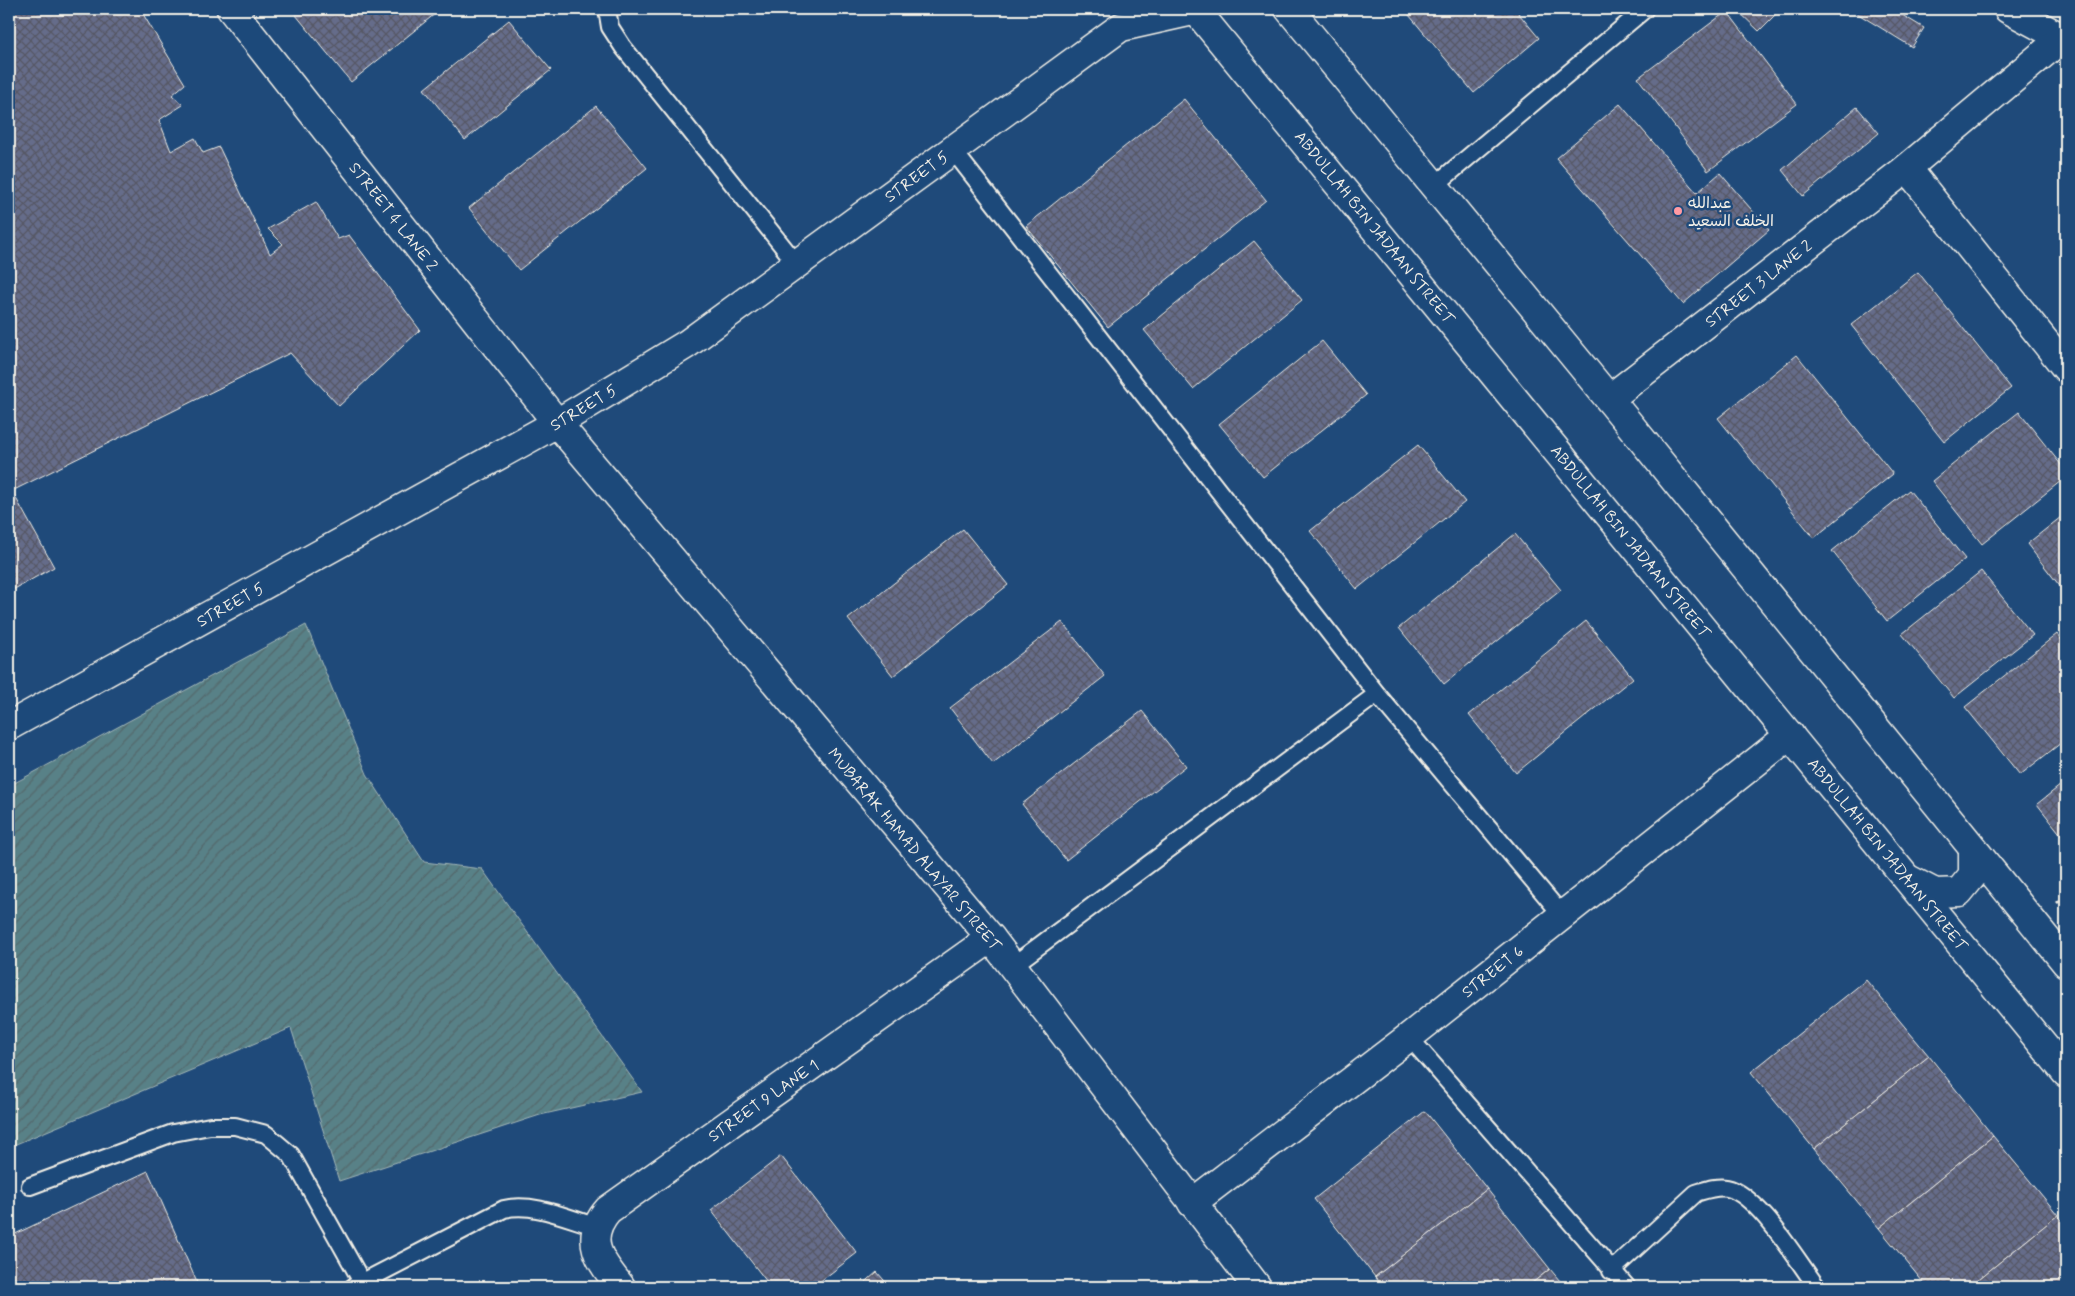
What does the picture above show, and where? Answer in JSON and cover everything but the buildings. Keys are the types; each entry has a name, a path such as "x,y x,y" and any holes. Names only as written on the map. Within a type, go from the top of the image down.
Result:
{"street":[{"name":"STREET 4 LANE 2","path":"231,9 557,423"},
{"path":"1289,9 1609,399 2066,963"},
{"path":"2008,9 2064,39"},
{"name":"STREET 5","path":"9,726 557,423 687,344 952,149 1123,18 1196,10"},
{"name":"ABDULLAH BIN JADAAN STREET","path":"1196,10 2066,1073"},
{"name":"STREET 3 LANE 2","path":"1609,399 1907,168 2064,39"},
{"path":"1907,168 2066,368"},
{"name":"MUBARAK HAMAD ALAYAR STREET","path":"557,423 991,938 1257,1287"},
{"name":"STREET 6","path":"1192,1204 1408,1037 1790,735"},
{"path":"1908,879 1935,893 1959,892 1973,875 1974,849"},
{"name":"STREET 9 LANE 1","path":"598,1227 608,1210 991,938"},
{"path":"598,1227 596,1252 603,1265 620,1287"}],"lane":[{"path":"608,9 610,27 623,47 796,264"},
{"path":"1434,186 1645,9"},
{"path":"952,149 1377,694 1562,915"},
{"path":"1012,966 1377,694"},
{"path":"1408,1037 1627,1287"},
{"path":"30,1186 173,1133 210,1126 236,1126 266,1134 291,1155 357,1285 504,1209 515,1206 530,1208 598,1227"},
{"path":"1611,1271 1696,1193 1713,1188 1726,1188 1740,1193 1757,1206 1817,1287"}],"green space":[{"path":"306,625 367,774 424,862 482,869 642,1092 540,1115 339,1181 291,1028 9,1147 9,786"}],"place":[{"name":"عبدالله الخلف السعيد","path":"1678,211"}]}
